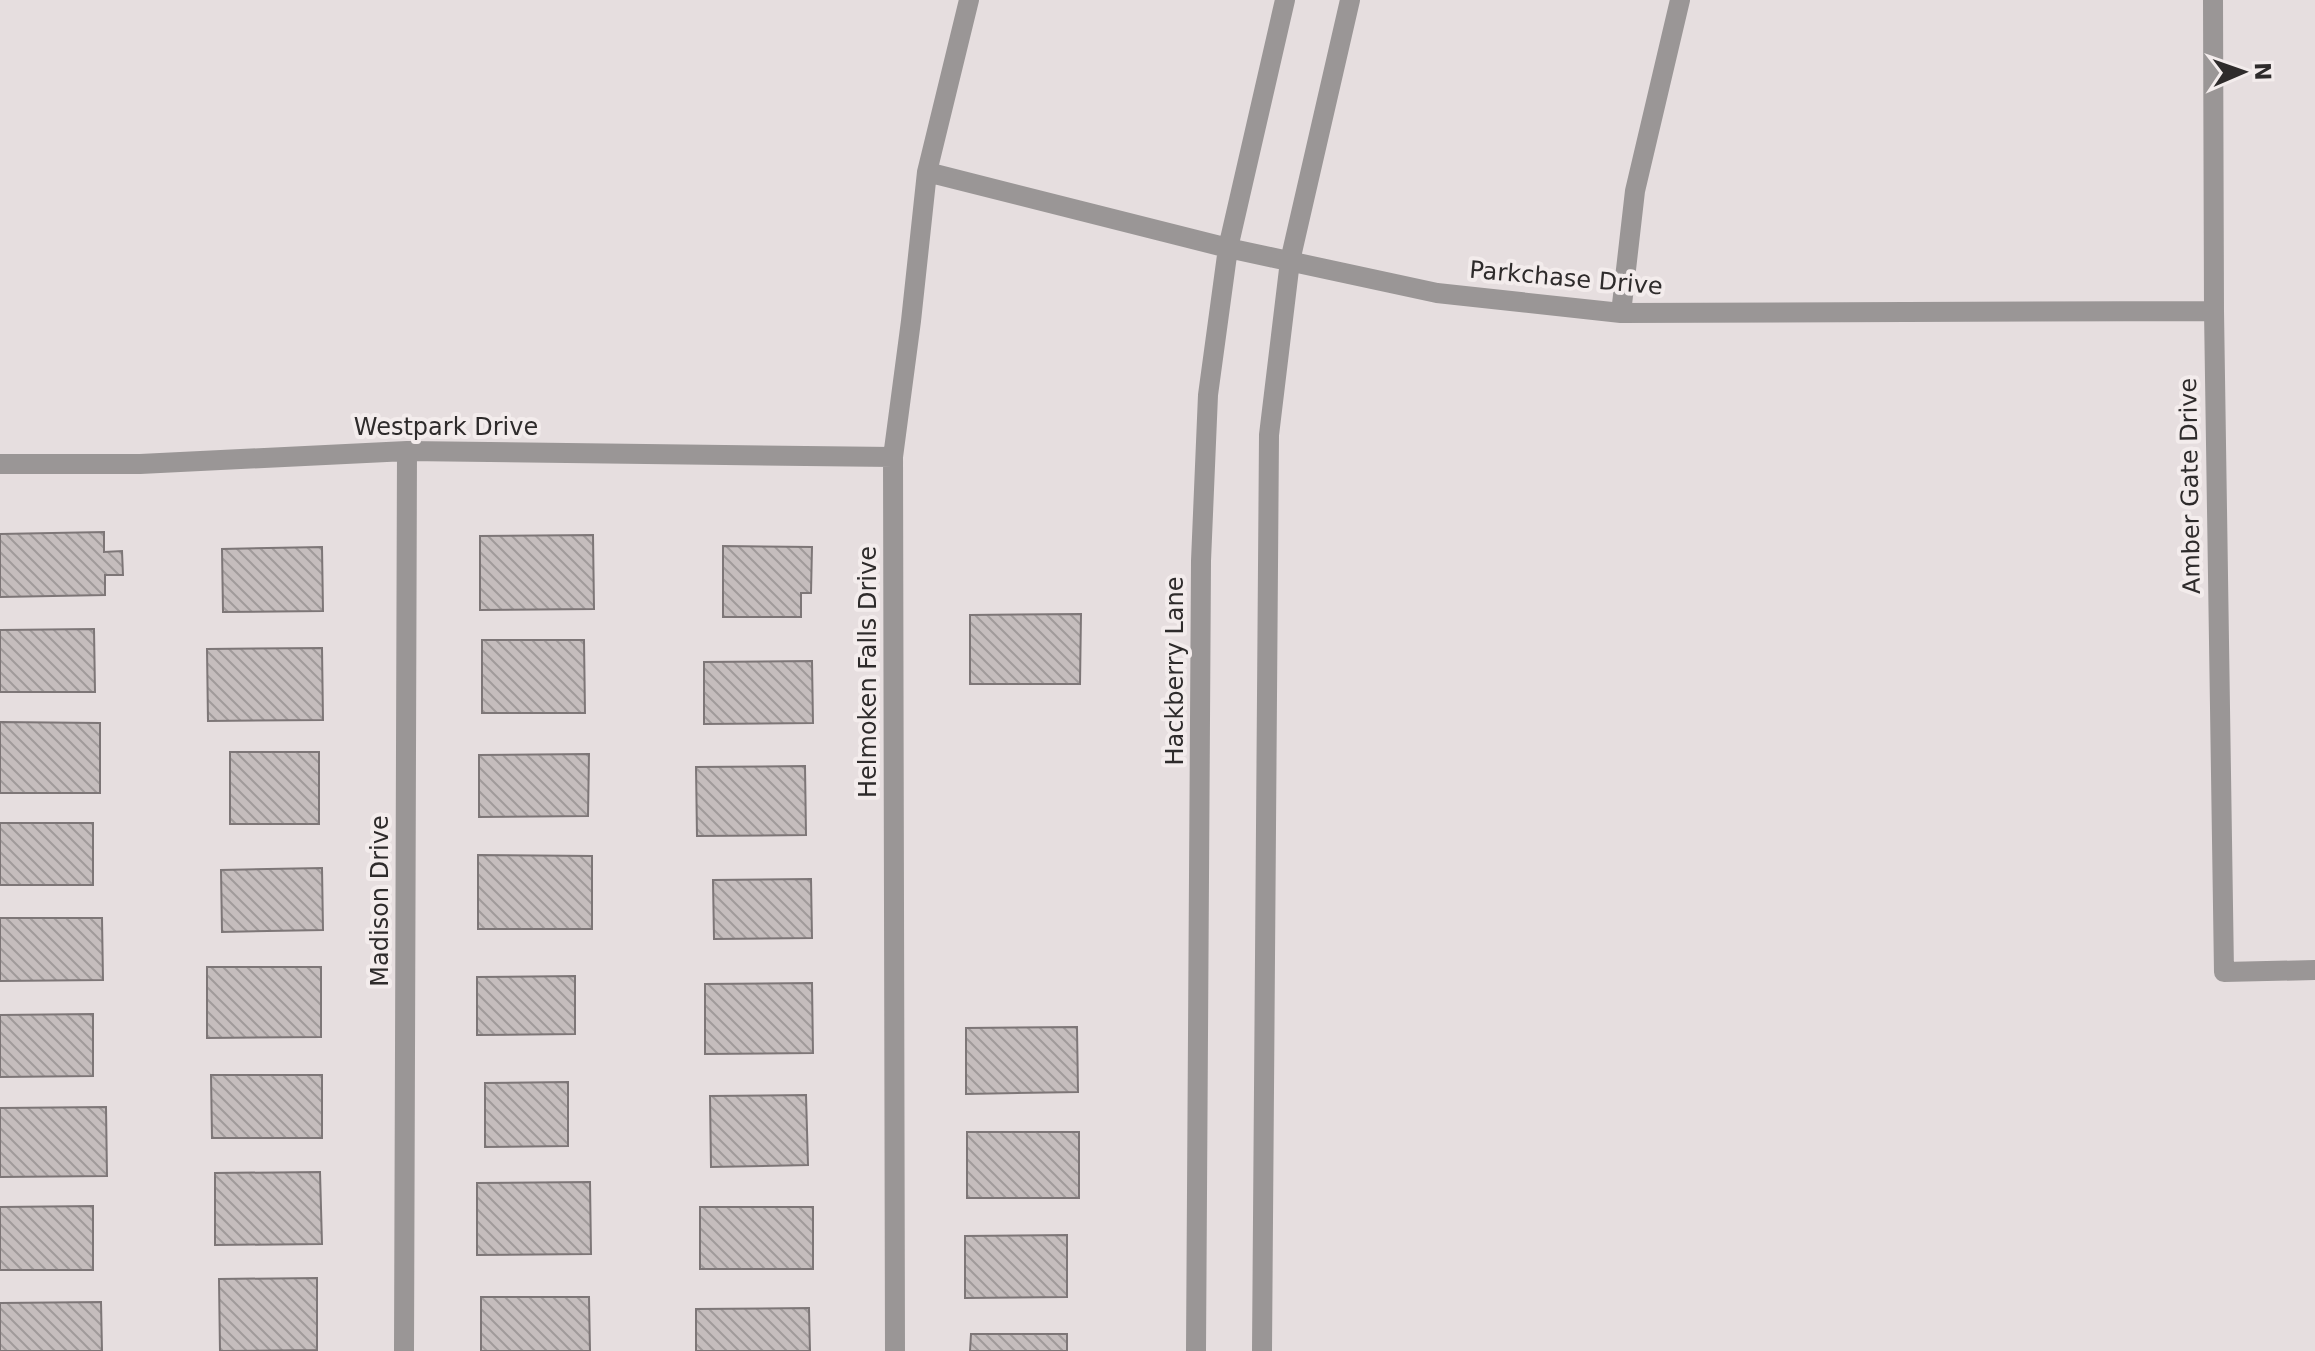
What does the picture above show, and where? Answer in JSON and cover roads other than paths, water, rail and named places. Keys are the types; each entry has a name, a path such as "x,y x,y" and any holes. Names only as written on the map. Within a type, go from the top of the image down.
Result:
{"street":[{"name":"Helmoken Falls Drive","path":"895,1351 893,457 927,172 969,0"},
{"name":"Hackberry Lane","path":"1196,1351 1201,561 1208,395 1228,248 1285,0"},
{"path":"1262,1351 1269,435 1290,261 1350,0"},
{"path":"1621,313 1635,191 1680,0"},
{"name":"Amber Gate Drive","path":"2213,0 2214,311 2224,972 2315,970"},
{"name":"Parkchase Drive","path":"927,172 1228,248 1437,293 1621,313 2214,311"},
{"name":"Westpark Drive","path":"0,464 140,464 407,451 893,457"},
{"name":"Madison Drive","path":"404,1351 407,451"}]}
